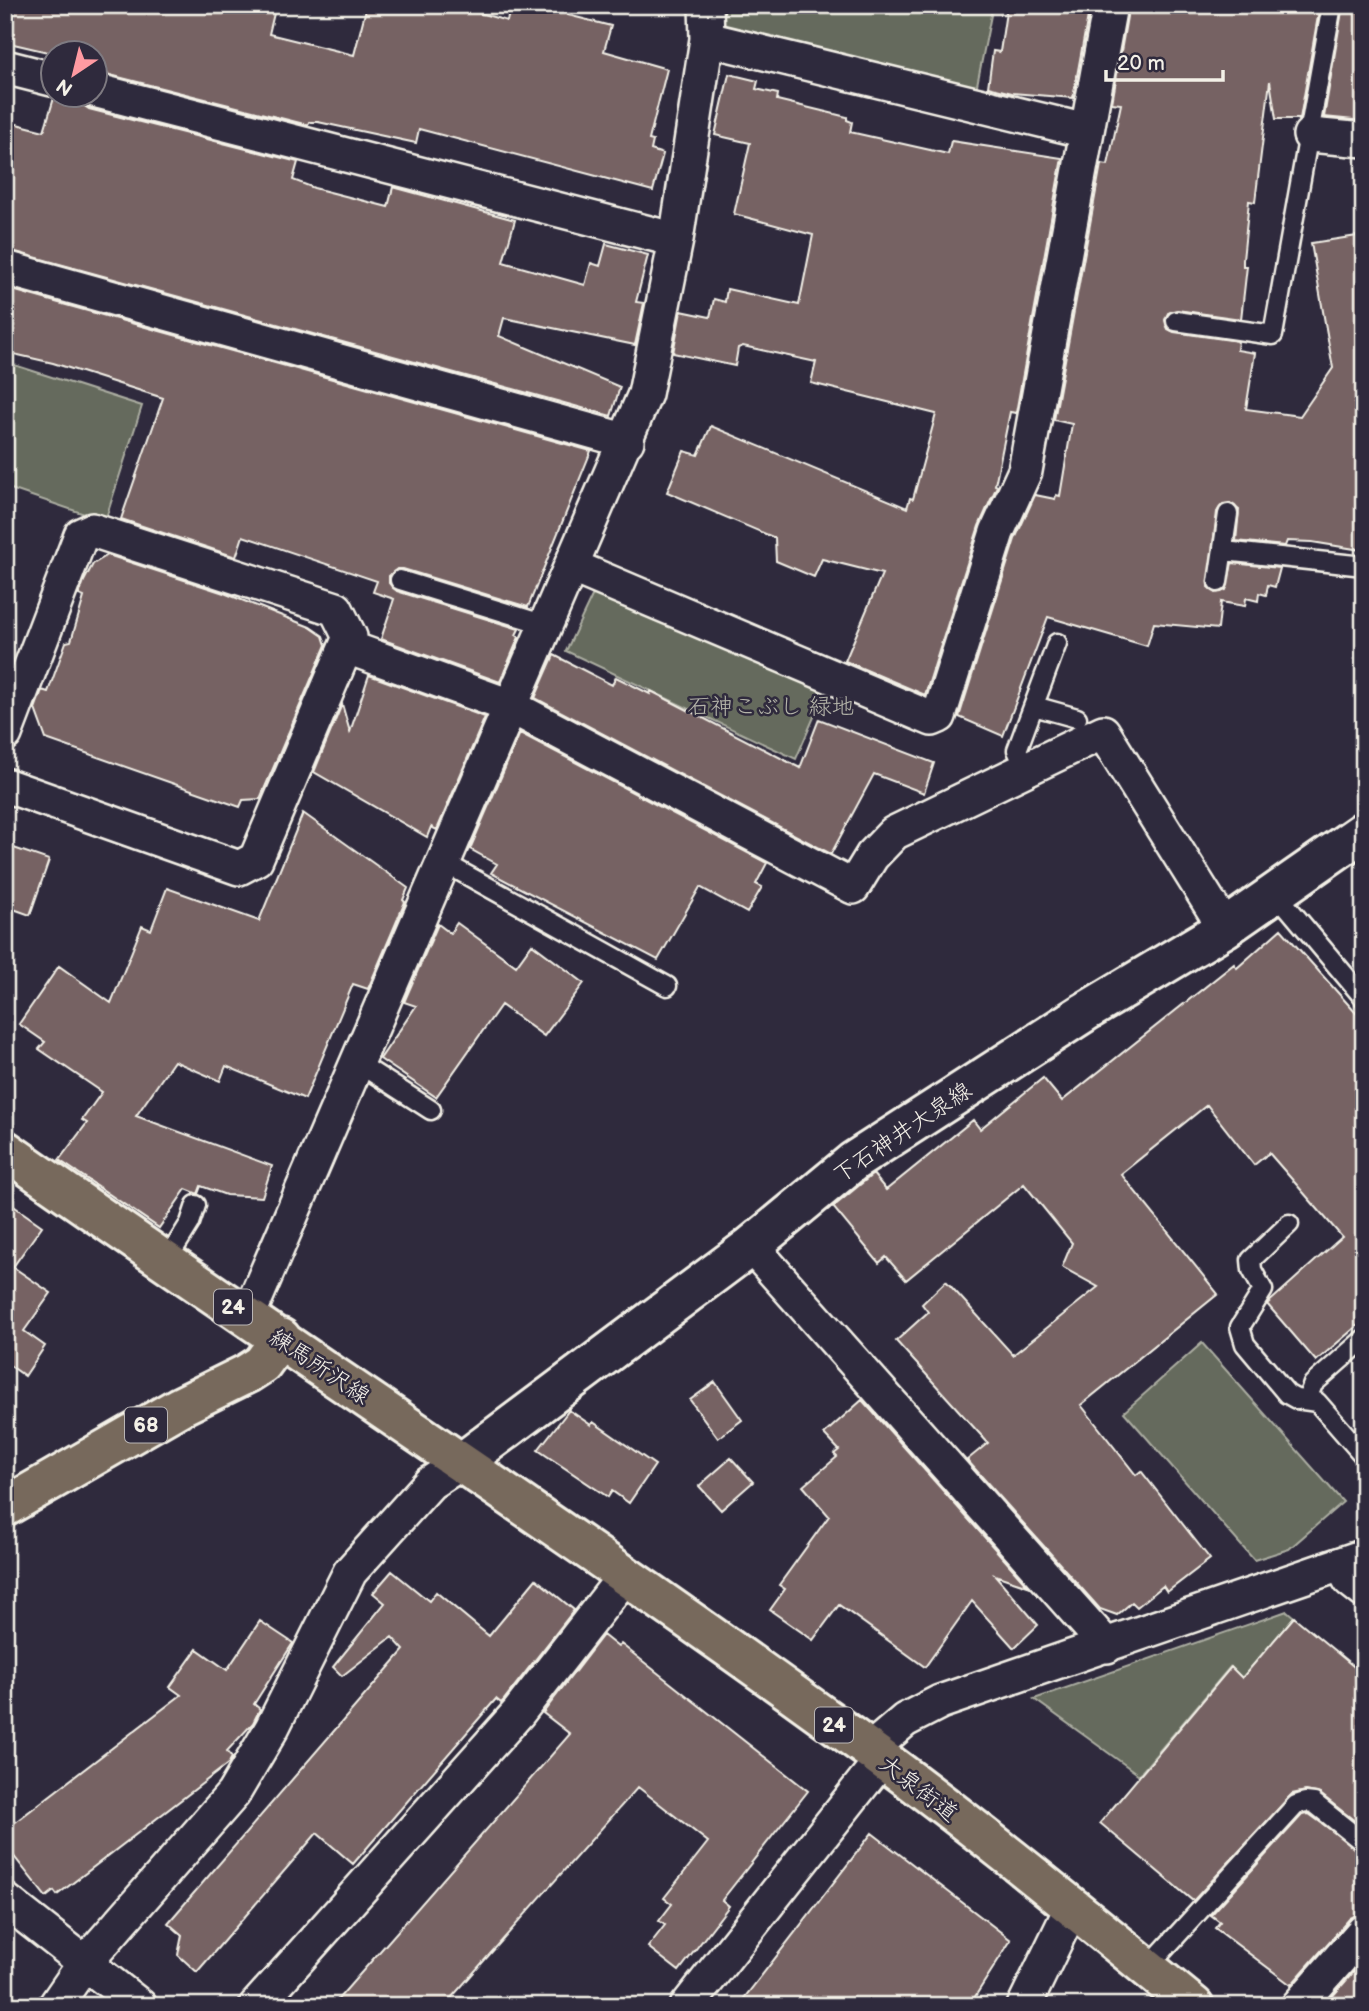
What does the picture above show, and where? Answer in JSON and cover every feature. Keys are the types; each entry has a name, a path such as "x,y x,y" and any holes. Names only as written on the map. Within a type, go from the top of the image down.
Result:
{"main road":[{"name":"下石神井大泉線","path":"461,1463 751,1246 854,1161 1085,1012 1225,928 1274,891 1364,831"},
{"name":"練馬所沢線","path":"5,1150 165,1263 281,1338 461,1463"},
{"name":"68","path":"5,1507 179,1407 248,1373 262,1364 281,1338"},
{"name":"大泉街道","path":"461,1463 876,1754 1194,2006"}],"street":[{"path":"248,1316 645,394 676,240 707,39 706,5"},
{"path":"571,566 932,719 939,716 998,532 1025,471 1110,5"},
{"path":"707,39 1086,131"},
{"path":"5,67 38,75"},
{"path":"108,94 676,240"},
{"path":"1310,135 1364,140"},
{"path":"5,268 626,441"},
{"path":"5,734 81,535 92,530 336,609 349,637 256,859 239,868 5,785"},
{"path":"346,647 510,706 853,887 872,856 894,833 1103,733 1225,928"},
{"path":"751,1246 1107,1646"},
{"path":"55,2006 84,1964 233,1794 272,1728 350,1572 430,1483 461,1463"},
{"path":"687,2006 876,1754 905,1720 940,1702 1353,1561 1350,1580 1364,1591"},
{"path":"256,2006 518,1713 624,1577"},
{"path":"5,1900 140,2006"},
{"path":"1024,2006 1072,1907"},
{"path":"1298,2006 1364,1931"}],"lane":[{"path":"1176,321 1273,335 1332,5"},
{"path":"1218,582 1227,514"},
{"path":"1224,551 1364,566"},
{"path":"400,580 546,625"},
{"path":"1026,771 1017,750 1057,643"},
{"path":"1034,706 1077,718"},
{"path":"443,862 667,986"},
{"path":"1274,891 1364,998"},
{"path":"358,1063 431,1110"},
{"path":"165,1263 190,1223 196,1205"},
{"path":"1289,1224 1251,1260 1252,1270 1264,1290 1240,1327 1245,1344 1287,1394 1296,1399 1317,1402 1364,1455"},
{"path":"1307,1399 1313,1384 1364,1339"},
{"path":"1147,1968 1296,1805 1314,1803 1364,1843"}],"green space":[{"path":"718,5 993,5 975,95 726,36"},
{"path":"5,362 142,406 105,521 5,487"},
{"name":"石神こぶし 緑地","path":"600,592 826,689 796,759 566,651 592,596"},
{"path":"1202,1343 1343,1502 1289,1549 1254,1560 1124,1412"},
{"path":"1287,1611 1294,1617 1242,1678 1230,1667 1139,1775 1034,1699"}],"building":[{"path":"10,5 121,5 138,9 139,5 276,5 269,34 354,55 367,5 452,5 507,21 511,5 570,5 568,15 611,26 604,51 667,69 649,140 653,141 651,150 663,154 653,191 419,129 416,143 318,122 309,122 308,125 108,75 108,38 38,38 38,50 5,42"},
{"path":"1007,5 1090,5 1073,98 1012,93 988,87 993,51 1000,52"},
{"path":"1129,5 1320,5 1300,119 1276,119 1270,81 1255,202 1249,201 1243,260 1243,266 1247,266 1241,319 1177,310 1168,313 1165,320 1168,329 1174,332 1238,341 1237,350 1255,353 1246,409 1300,416 1333,368 1311,243 1364,235 1361,550 1312,542 1287,541 1285,546 1236,541 1239,510 1230,503 1223,504 1217,512 1208,587 1216,593 1226,590 1232,563 1280,568 1275,587 1268,585 1266,595 1259,593 1258,601 1246,598 1245,606 1221,602 1218,629 1154,623 1147,646 1048,617 1003,736 959,717 1015,539 1035,495 1055,499 1056,495 1060,496 1072,424 1054,420 1101,164 1108,165 1121,104 1112,103"},
{"path":"1343,5 1364,5 1364,121 1324,117"},
{"path":"729,74 758,81 756,89 778,94 777,100 847,117 847,120 852,122 850,132 948,154 951,141 1062,158 1016,413 1010,412 995,485 997,486 979,526 925,695 845,661 882,574 822,559 814,577 776,561 775,538 667,492 684,451 698,455 711,426 907,508 910,498 913,499 936,414 811,383 816,362 743,346 738,348 735,366 673,353 681,311 710,317 714,299 725,302 727,289 799,305 813,235 734,214 750,143 715,135"},
{"path":"51,108 88,108 298,162 293,180 314,188 388,207 393,187 515,220 503,262 585,285 591,263 600,266 606,244 648,255 636,302 644,303 635,345 504,318 499,336 620,387 611,416 5,249 5,121 44,131"},
{"path":"5,288 591,451 528,607 403,569 397,569 389,576 389,583 397,591 519,629 516,635 519,637 500,682 381,639 394,599 373,592 377,581 243,536 236,557 121,519 163,398 53,363 5,352"},
{"path":"108,555 224,593 310,627 323,636 326,645 260,799 243,800 240,807 46,739 35,709 42,690 48,692 66,642 71,641 84,597 79,595 84,581 93,564"},
{"path":"554,655 612,685 616,677 650,694 651,691 800,768 819,719 934,763 924,793 874,774 831,854 535,698"},
{"path":"369,675 485,717 437,830 431,827 427,837 314,772 342,704 350,732"},
{"path":"520,733 767,863 756,884 762,887 747,913 700,887 658,960 491,873 497,864 470,849"},
{"path":"303,813 408,888 403,900 405,902 368,989 353,984 305,1099 226,1066 220,1081 174,1061 136,1116 272,1166 262,1197 226,1195 201,1186 198,1194 186,1189 159,1228 59,1160 87,1123 82,1120 102,1092 39,1049 45,1042 19,1024 59,966 111,1003 142,926 151,930 167,888 259,921"},
{"path":"5,845 49,860 30,915 5,906"},
{"path":"457,923 516,966 532,944 584,983 544,1036 501,1005 436,1097 380,1059 416,1006 404,1002 438,924 450,933"},
{"path":"1281,929 1364,1022 1364,1320 1316,1361 1267,1304 1342,1237 1269,1153 1254,1165 1207,1105 1121,1174 1218,1294 1081,1405 1136,1475 1141,1471 1210,1559 1167,1592 1163,1586 1137,1607 1132,1602 1117,1615 1100,1609 967,1460 988,1443 896,1341 928,1312 922,1304 946,1281 1013,1355 1098,1287 1062,1267 1072,1243 1024,1184 906,1280 886,1257 879,1263 833,1207 873,1174 886,1190 973,1120 980,1129 1043,1078 1062,1101 1234,964 1237,968"},
{"path":"5,1200 42,1226 13,1267 51,1293 24,1331 45,1346 25,1376 5,1362"},
{"path":"715,1382 742,1420 718,1438 690,1400"},
{"path":"862,1400 1028,1586 995,1575 1038,1625 1014,1648 972,1601 925,1667 839,1605 813,1640 770,1610 785,1589 779,1585 829,1516 803,1486 837,1457 834,1454 839,1450 824,1434"},
{"path":"569,1410 591,1425 593,1422 655,1465 629,1503 612,1491 608,1497 538,1450"},
{"path":"731,1458 753,1482 721,1510 699,1486"},
{"path":"392,1571 429,1601 436,1592 489,1636 536,1579 574,1610 503,1701 501,1703 496,1699 353,1864 317,1833 197,1972 178,1955 182,1935 168,1923 404,1650 392,1637 342,1676 333,1667 385,1603 373,1593"},
{"path":"1294,1617 1364,1675 1364,1828 1320,1794 1306,1791 1292,1794 1193,1901 1100,1823 1231,1667 1242,1678"},
{"path":"260,1621 293,1643 254,1704 260,1709 253,1723 227,1751 232,1757 229,1763 57,1895 54,1891 46,1897 5,1845 5,1830 181,1695 170,1687 197,1649 227,1670"},
{"path":"603,1635 618,1647 621,1644 808,1791 722,1900 729,1906 679,1971 648,1947 665,1925 659,1921 672,1904 664,1898 708,1842 638,1787 444,2006 332,2006 570,1734 543,1713"},
{"path":"1309,1814 1364,1854 1364,1912 1350,1918 1291,1985 1215,1928 1220,1922 1211,1915 1302,1815"},
{"path":"872,1833 1011,1940 969,2006 738,2006"},
{"path":"1364,1960 1364,2006 1324,2006"}]}
